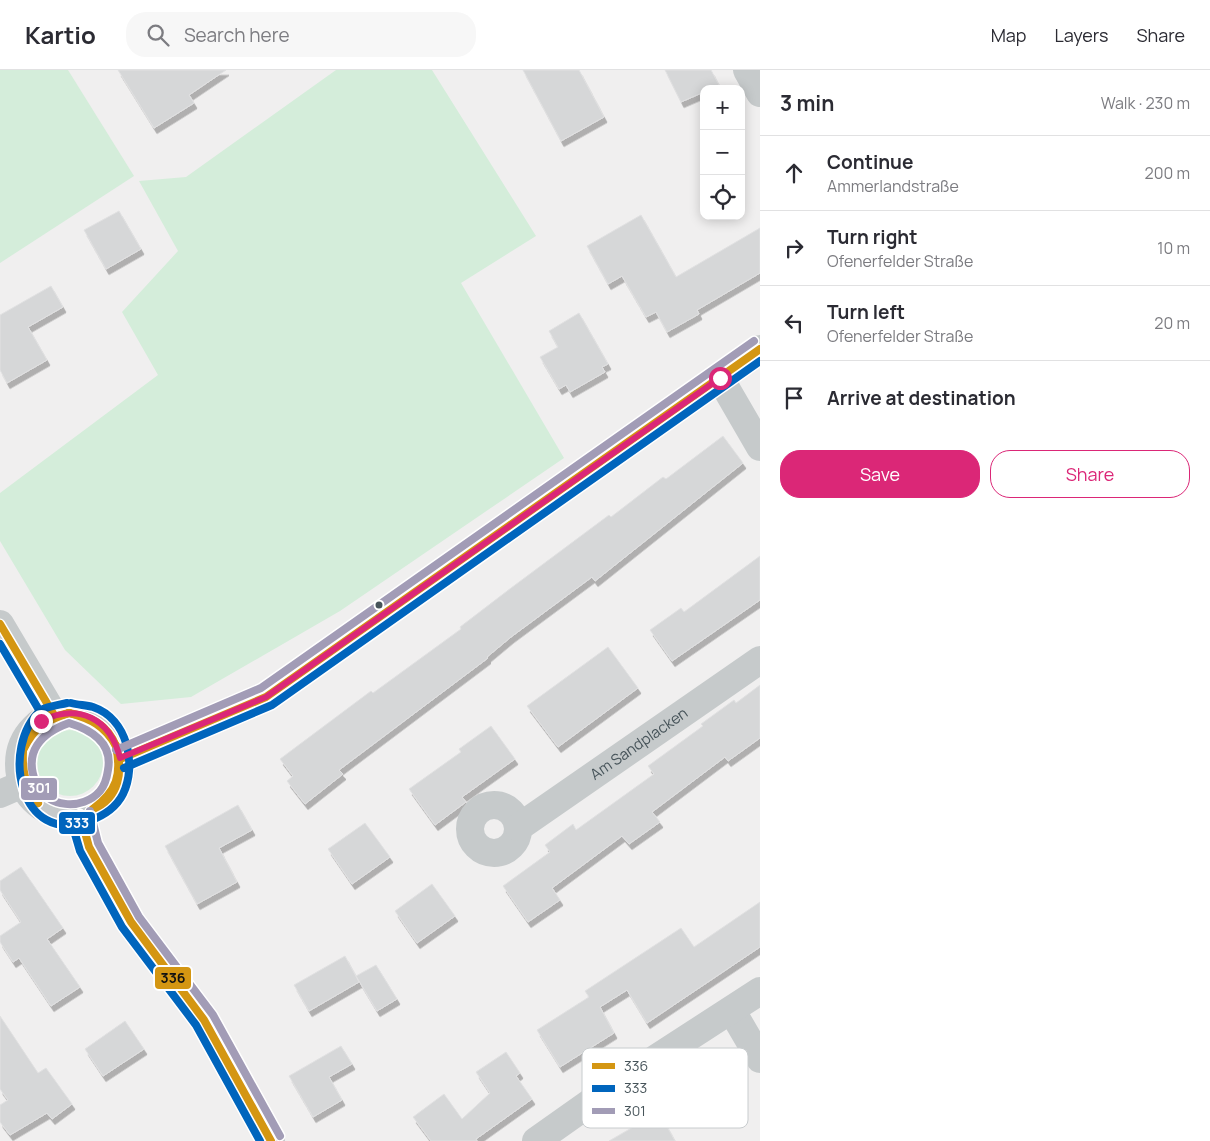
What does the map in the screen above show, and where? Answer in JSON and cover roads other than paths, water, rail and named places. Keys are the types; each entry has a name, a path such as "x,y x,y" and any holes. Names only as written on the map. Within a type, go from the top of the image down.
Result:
{"street":[{"path":"747,70 760,92"},
{"path":"120,758 266,697 760,348"},
{"path":"720,378 760,447"},
{"path":"0,624 54,715"},
{"name":"Am Sandplacken","path":"519,827 760,660"},
{"path":"69,713 84,715 97,721 109,731 116,744 120,758 120,774 115,788 100,804 80,814 66,815 52,812 11,789 19,770 19,756 23,743 41,721 54,715 69,713"},
{"path":"80,814 89,847 131,922 204,1020 271,1141"},
{"path":"673,1048 760,991"},
{"path":"732,1011 760,1059"},
{"path":"536,1141 582,1108"}]}
